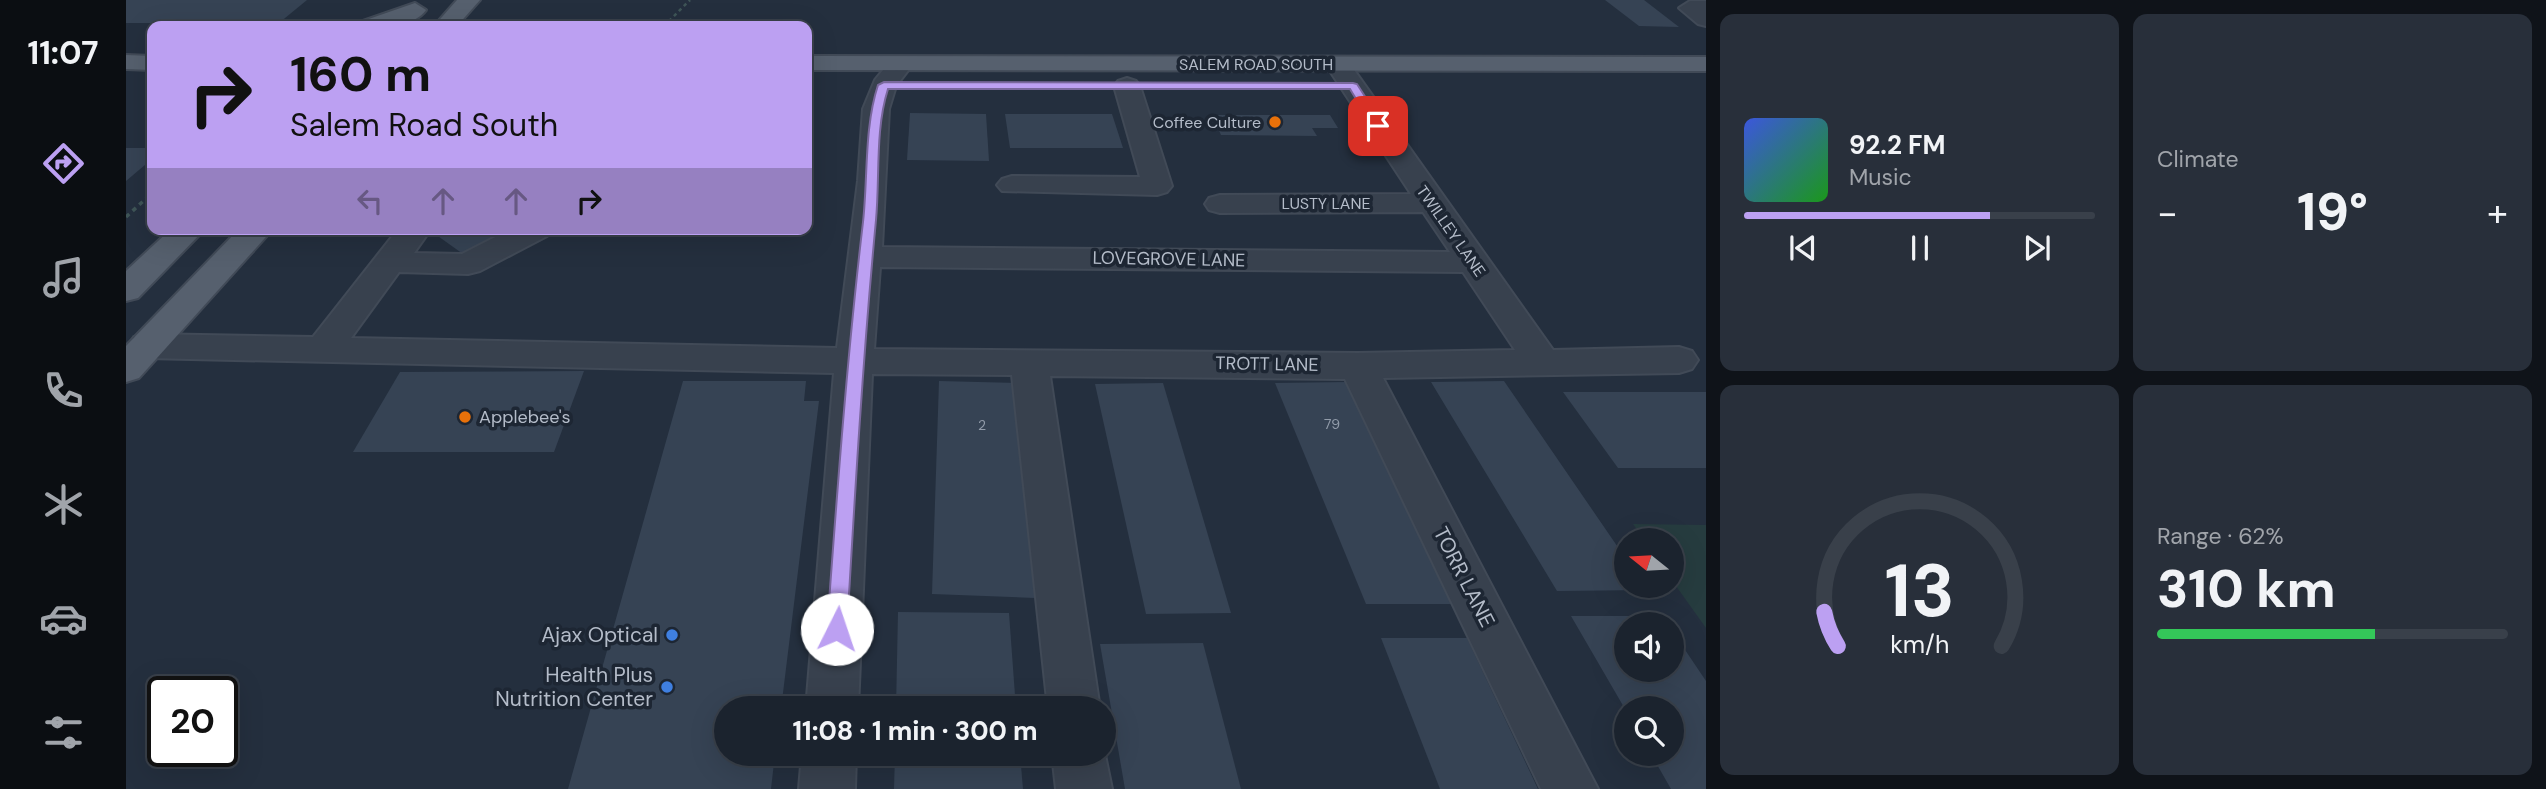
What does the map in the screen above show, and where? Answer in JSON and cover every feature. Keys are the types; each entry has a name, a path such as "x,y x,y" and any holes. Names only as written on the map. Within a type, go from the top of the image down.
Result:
{"main road":[{"path":"452,21 469,0"},
{"path":"383,21 421,5"},
{"path":"403,21 421,5"},
{"path":"126,62 147,63"},
{"name":"SALEM ROAD SOUTH","path":"812,64 892,75 1127,86 1706,65"},
{"name":"SALEM ROAD SOUTH","path":"812,84 892,75 1346,76 1706,85"},
{"path":"126,81 147,81"},
{"path":"126,290 183,235"},
{"path":"136,358 251,235"}],"street":[{"path":"1706,8 1690,8 1706,19"},
{"path":"833,696 854,362 873,181 876,109 892,75"},
{"name":"TWILLEY LANE","path":"1346,76 1542,362"},
{"path":"1012,185 1157,186 1127,86"},
{"name":"LUSTY LANE","path":"1220,204 1431,203"},
{"path":"322,351 410,235"},
{"path":"388,262 468,264 524,235"},
{"name":"LOVEGROVE LANE","path":"865,257 1473,262"},
{"name":"TROTT LANE","path":"136,358 322,351 854,362 1028,361 1358,366 1679,359"},
{"path":"1028,361 1072,696"},
{"name":"TORR LANE","path":"1358,366 1570,789"},
{"path":"827,789 829,766"},
{"path":"1081,766 1084,789"}],"path":[{"path":"669,21 690,0"},
{"path":"126,217 147,198"}],"green space":[{"path":"1633,524 1706,525 1706,628 1684,597 1684,528 1636,528"}],"building":[{"path":"126,0 307,0 281,21 126,23"},
{"path":"1605,0 1644,0 1679,27 1639,26"},
{"path":"910,113 986,114 989,161 907,160"},
{"path":"1005,114 1112,114 1123,148 1010,148"},
{"name":"Coffee Culture","path":"1212,115 1330,115 1338,128 1312,128 1317,136 1221,135"},
{"path":"126,148 147,148 147,163 126,181"},
{"path":"436,235 500,235 463,254"},
{"path":"584,371 554,452 353,452 400,372"},
{"path":"683,381 806,381 804,401 819,401 783,696 714,696 714,766 774,766 771,789 568,789"},
{"path":"939,381 1022,383 1035,598 932,594"},
{"path":"1504,381 1614,541 1614,590 1557,591 1431,382"},
{"path":"1347,382 1456,604 1366,604 1275,383"},
{"path":"1163,383 1231,613 1146,614 1095,384"},
{"path":"1563,392 1706,392 1706,468 1618,468"},
{"path":"898,612 1009,613 1015,696 896,696"},
{"path":"1571,616 1614,616 1614,682 1684,682 1684,648 1706,681 1706,789 1671,789 1658,766 1684,766 1684,696 1617,696"},
{"path":"1381,638 1467,638 1538,789 1440,789"},
{"path":"1203,643 1241,789 1125,789 1116,737 1116,696 1109,696 1100,644"},
{"path":"895,766 1021,766 1023,789 894,789"}],"place":[{"name":"Coffee Culture","path":"1275,122"},
{"name":"Applebee's","path":"465,417"},
{"name":"Ajax Optical","path":"672,635"},
{"name":"Health Plus Nutrition Center","path":"667,687"}],"route":[{"path":"837,629 854,362 873,181 876,109 884,85 1353,86 1378,126"}]}
